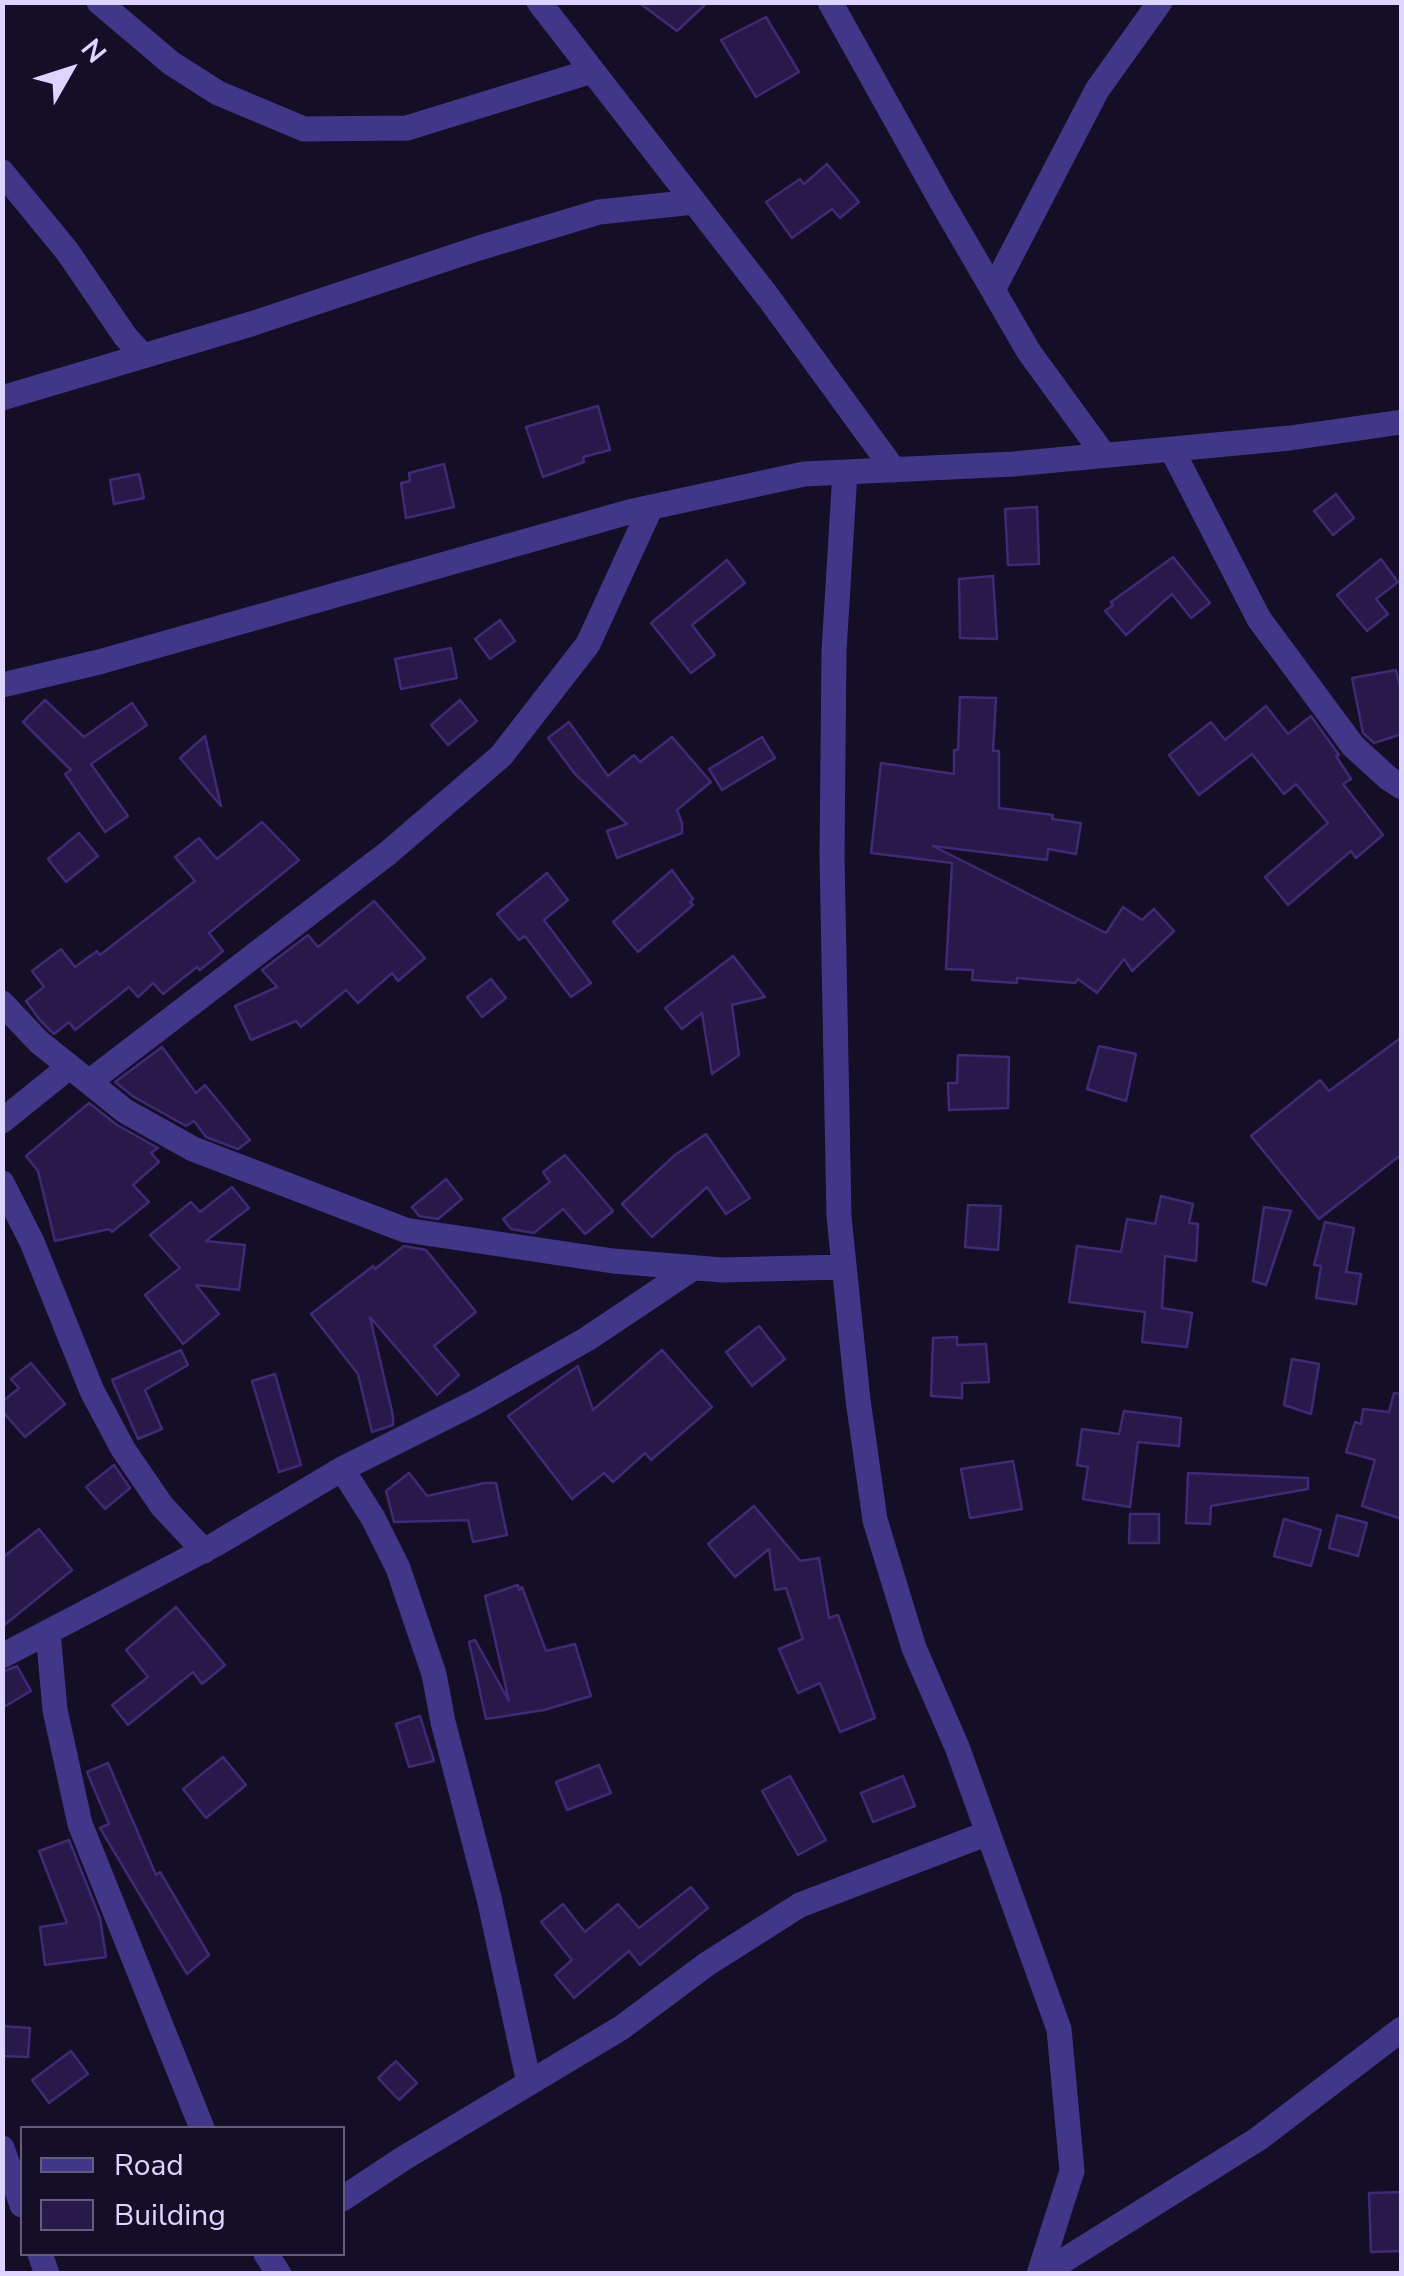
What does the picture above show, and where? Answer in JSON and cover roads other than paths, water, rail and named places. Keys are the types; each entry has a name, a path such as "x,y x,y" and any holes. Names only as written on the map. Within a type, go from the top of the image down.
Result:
{"street":[{"path":"98,2 170,63 218,92 304,129 407,128 592,71"},
{"path":"539,2 768,297 894,470"},
{"path":"830,2 1029,352 1104,456"},
{"path":"993,290 1098,90 1160,2"},
{"path":"2,172 68,251 142,356"},
{"path":"2,398 251,324 598,212 694,202"},
{"path":"2,685 99,662 652,507 804,474 1013,464 1290,438 1402,422"},
{"path":"1172,450 1259,619 1352,746 1402,787"},
{"path":"845,472 834,651 832,855 839,1217 858,1400 875,1520 914,1648 957,1747 1059,2029 1072,2170 1040,2274"},
{"path":"2,1121 79,1074 388,853 500,756 588,644 652,507"},
{"path":"2,1003 39,1042 126,1111 193,1149 406,1230 613,1261 692,1268 844,1267"},
{"path":"2,1183 32,1242 92,1390 123,1449 162,1506 204,1551"},
{"path":"2,1656 204,1551 342,1469 476,1402 586,1339 692,1268"},
{"path":"342,1469 398,1568 434,1674 529,2083"},
{"path":"48,1632 55,1710 80,1824 201,2126"},
{"path":"345,2196 621,2028 707,1964 800,1905 988,1833"},
{"path":"1040,2274 1258,2139 1402,2029"},
{"path":"2,2148 20,2199"}]}
